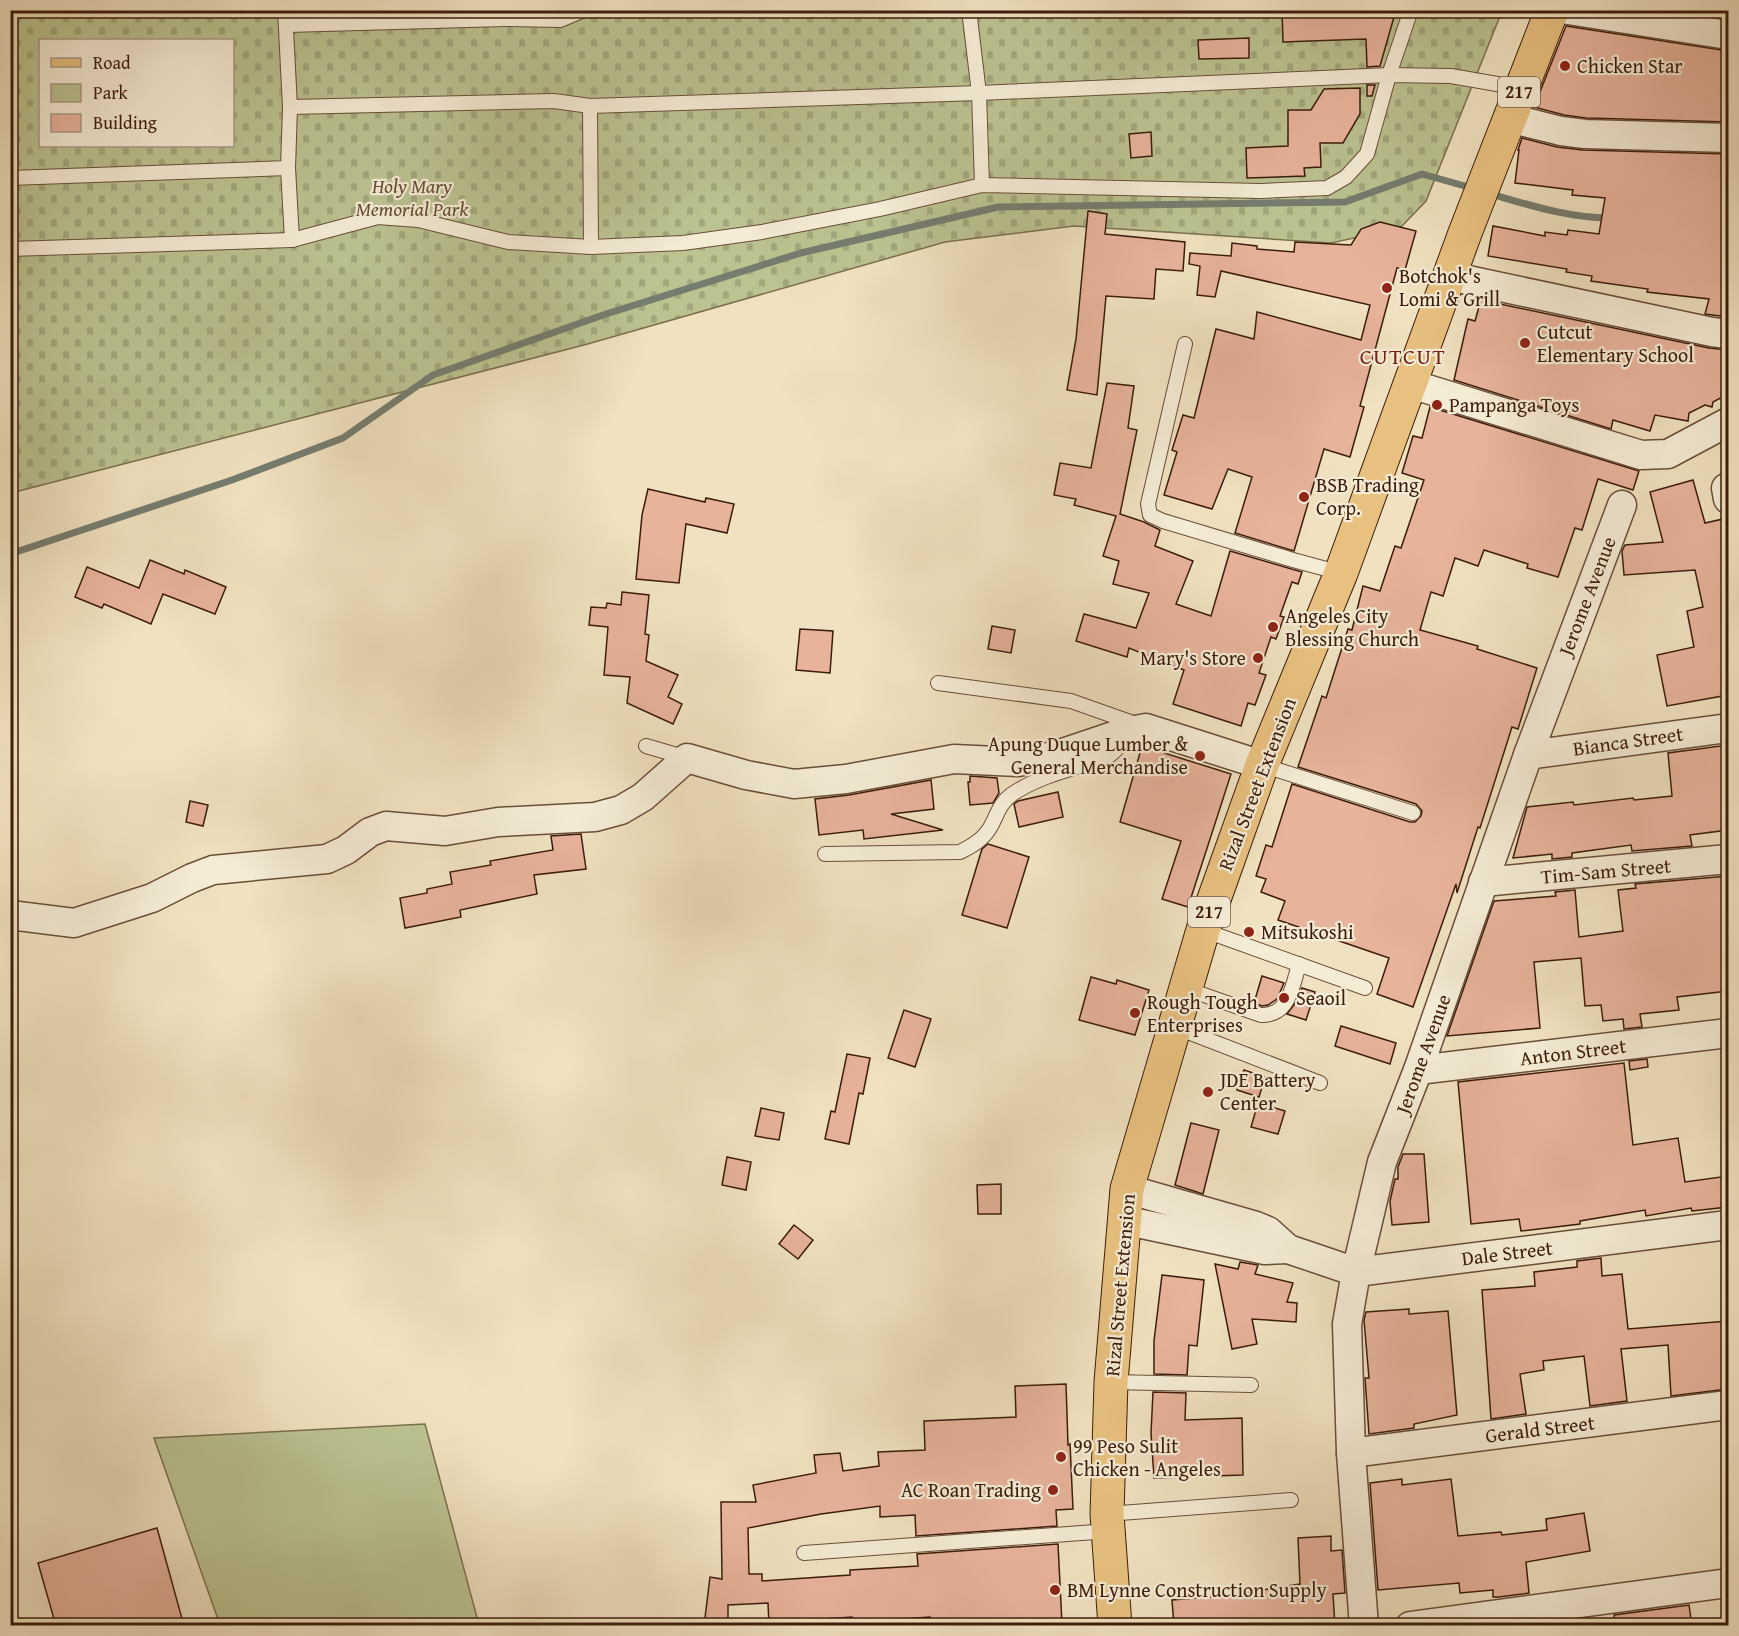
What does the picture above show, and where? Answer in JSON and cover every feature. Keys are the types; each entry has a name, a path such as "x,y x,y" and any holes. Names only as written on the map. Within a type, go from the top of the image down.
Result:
{"main road":[{"name":"Rizal Street Extension","path":"1115,1626 1108,1523 1111,1382 1125,1205 1203,930 1262,765 1341,573 1465,233 1552,10"}],"street":[{"path":"1568,10 1728,36"},
{"path":"1509,118 1561,131 1585,134 1728,138"},
{"path":"1449,276 1728,334"},
{"path":"1411,384 1641,455 1668,454 1728,422"},
{"name":"Jerome Avenue","path":"1364,1626 1351,1453 1347,1323 1356,1272 1382,1162 1418,1070 1528,755 1622,505"},
{"name":"Bianca Street","path":"1528,755 1728,728"},
{"path":"10,915 74,923 152,898 213,870 327,859 370,832 386,826 445,831 498,822 595,817 621,810 643,797 687,758 747,775 794,784 846,779 954,759 1018,762 1054,756 1136,730 1262,765"},
{"name":"Tim-Sam Street","path":"1483,882 1728,860"},
{"name":"Anton Street","path":"1418,1070 1728,1034"},
{"name":"Dale Street","path":"1125,1205 1179,1218 1266,1250 1288,1249 1356,1272 1728,1225"},
{"name":"Gerald Street","path":"1351,1453 1728,1405"},
{"path":"1410,1626 1728,1582"}],"lane":[{"path":"285,10 290,107 288,168 292,240"},
{"path":"286,25 505,19 560,20 584,10"},
{"path":"969,10 979,93 982,185"},
{"path":"10,249 292,240 378,217 418,220 508,242 591,247 683,243 762,232 982,185 1261,191 1327,188 1346,177 1366,154 1411,10"},
{"path":"290,107 554,101 590,105 979,93 1389,75 1451,76 1520,88"},
{"path":"590,105 591,247"},
{"path":"10,178 288,168"},
{"path":"1185,344 1148,504 1150,515 1163,521 1341,573"},
{"path":"825,854 960,852 976,844 991,828 998,810 1010,796 1036,782 1106,758 1116,752 1136,730 1071,701 938,683"},
{"path":"646,746 687,758"},
{"path":"1262,765 1413,813"},
{"path":"1203,930 1365,988"},
{"path":"1187,989 1261,1015 1270,1016 1285,1005 1299,964"},
{"path":"1175,1027 1320,1083"},
{"path":"1111,1382 1251,1385"},
{"path":"804,1553 1108,1523 1291,1500"}],"green space":[{"name":"Holy Mary Memorial Park","path":"11,11 1502,11 1426,201 1400,228 1331,243 1074,226 945,242 584,345 11,493"},
{"path":"425,1424 479,1625 220,1625 154,1438"}],"building":[{"path":"1282,10 1396,10 1380,66 1367,67 1366,39 1283,42"},
{"path":"1678,10 1728,10 1728,18"},
{"path":"1566,26 1728,51 1728,122 1586,118 1534,107"},
{"path":"1249,38 1249,58 1199,59 1198,40"},
{"path":"1367,85 1375,85 1372,96 1367,96"},
{"path":"1360,88 1360,114 1343,143 1320,143 1321,167 1304,168 1305,176 1247,178 1246,148 1288,146 1288,110 1311,110 1324,89"},
{"path":"1151,132 1152,156 1131,158 1129,134"},
{"path":"1522,138 1557,147 1583,150 1728,154 1728,317 1705,314 1709,299 1647,292 1648,289 1591,281 1592,276 1566,272 1567,269 1488,256 1493,226 1545,236 1545,232 1567,235 1568,230 1599,234 1605,198 1572,195 1573,190 1515,183 1518,150"},
{"path":"1088,211 1107,214 1105,234 1185,242 1183,271 1156,269 1154,299 1106,296 1097,395 1067,390 1076,339"},
{"path":"1380,222 1416,231 1405,270 1397,268 1360,406 1364,407 1350,457 1324,449 1294,551 1235,533 1252,477 1228,469 1212,509 1164,495 1177,452 1172,450 1183,415 1194,418 1216,329 1254,339 1257,312 1361,340 1370,305 1221,271 1215,297 1197,295 1200,266 1189,264 1190,253 1231,256 1232,243 1257,246 1257,249 1294,252 1295,242 1351,245 1361,229"},
{"path":"1481,300 1709,348 1728,350 1728,394 1713,402 1712,407 1705,405 1689,413 1688,421 1655,415 1650,431 1613,420 1611,429 1454,380 1468,319 1475,321"},
{"path":"1107,383 1134,386 1128,428 1137,430 1120,514 1160,530 1155,546 1193,561 1176,604 1211,616 1230,551 1302,572 1298,584 1292,582 1280,616 1284,617 1276,639 1271,637 1259,673 1266,675 1255,705 1248,703 1241,726 1173,704 1184,670 1129,648 1127,657 1076,641 1084,614 1136,628 1149,593 1113,584 1119,561 1103,556 1116,516 1074,505 1076,499 1054,495 1060,463 1091,468"},
{"path":"1430,407 1639,471 1633,490 1598,479 1582,530 1575,528 1558,577 1527,568 1528,564 1484,550 1478,566 1455,558 1443,596 1431,592 1420,630 1478,646 1477,649 1537,668 1518,729 1512,727 1480,828 1478,827 1457,893 1456,884 1413,1007 1377,994 1389,958 1278,920 1285,901 1261,892 1266,879 1256,876 1266,845 1272,847 1292,784 1410,822 1415,822 1421,816 1422,811 1416,804 1298,767 1322,696 1326,698 1348,629 1352,630 1363,586 1380,591 1395,546 1401,548 1424,480 1402,473 1413,436 1422,438"},
{"path":"1693,480 1705,523 1723,519 1728,543 1728,695 1667,706 1657,655 1694,647 1687,611 1703,607 1695,570 1624,575 1622,551 1625,545 1663,542 1650,492"},
{"path":"648,489 705,502 706,498 734,504 727,533 686,524 679,583 636,579 642,515"},
{"path":"150,560 184,574 185,570 226,587 215,614 163,594 151,624 104,604 102,608 75,597 87,567 139,588"},
{"path":"622,592 649,595 645,634 649,635 646,661 678,675 668,697 682,704 673,724 627,703 630,677 604,675 608,627 589,625 591,607 606,608 607,603 621,605"},
{"path":"992,626 1015,630 1011,653 988,649"},
{"path":"800,629 833,631 830,673 796,670"},
{"path":"1728,745 1728,830 1690,835 1692,846 1632,851 1631,845 1572,853 1572,857 1552,859 1552,854 1513,858 1527,807 1672,796 1668,753"},
{"path":"1142,746 1231,774 1188,907 1162,899 1181,841 1120,822"},
{"path":"970,776 997,778 999,793 993,803 970,805 968,782 970,782"},
{"path":"931,780 934,809 891,814 943,830 864,839 863,830 819,835 815,799"},
{"path":"1058,792 1063,817 1019,827 1014,804 1018,801"},
{"path":"190,801 208,805 203,826 186,822"},
{"path":"581,834 586,869 534,875 537,894 460,910 461,917 405,928 400,898 427,893 427,889 452,884 450,872 491,865 490,861 553,850 551,836"},
{"path":"988,844 1029,857 1007,928 962,915 982,849"},
{"path":"1728,876 1728,991 1677,997 1679,1010 1640,1014 1642,1027 1624,1029 1623,1019 1603,1021 1601,1005 1585,1006 1581,958 1534,962 1540,1028 1447,1036 1494,901 1556,896 1555,892 1575,890 1579,937 1623,931 1618,890 1636,888 1635,884"},
{"path":"1262,976 1284,983 1277,999 1262,1006 1254,1003"},
{"path":"1091,977 1116,984 1117,980 1149,990 1135,1035 1079,1020"},
{"path":"1302,988 1315,992 1306,1020 1287,1014"},
{"path":"904,1010 931,1019 915,1067 888,1058"},
{"path":"1341,1026 1396,1043 1390,1064 1335,1046"},
{"path":"847,1054 870,1058 863,1094 859,1093 849,1144 825,1139 831,1111 835,1112"},
{"path":"1647,1059 1648,1067 1630,1070 1629,1061"},
{"path":"1624,1063 1633,1145 1678,1138 1685,1182 1728,1176 1728,1207 1692,1211 1691,1208 1646,1216 1645,1210 1580,1221 1580,1224 1521,1231 1519,1219 1471,1224 1458,1082"},
{"path":"1244,1070 1265,1077 1259,1097 1237,1090"},
{"path":"1258,1103 1285,1111 1278,1134 1251,1127"},
{"path":"761,1108 784,1113 779,1140 755,1136"},
{"path":"1191,1123 1219,1130 1203,1194 1175,1185"},
{"path":"1403,1154 1424,1154 1429,1222 1392,1225 1390,1201 1395,1179 1398,1179 1398,1167"},
{"path":"727,1157 751,1162 746,1190 722,1185"},
{"path":"1001,1184 1001,1214 978,1214 977,1185"},
{"path":"794,1225 813,1240 798,1259 779,1244"},
{"path":"1601,1258 1602,1276 1622,1274 1628,1329 1728,1321 1728,1389 1671,1396 1668,1345 1621,1349 1627,1401 1590,1406 1584,1356 1543,1361 1544,1370 1520,1374 1526,1414 1491,1419 1482,1290 1535,1286 1534,1272 1577,1267 1577,1261"},
{"path":"1240,1262 1258,1265 1255,1274 1293,1283 1287,1302 1297,1303 1296,1322 1252,1319 1257,1344 1232,1349 1215,1264 1238,1269"},
{"path":"1162,1275 1204,1280 1197,1346 1189,1345 1187,1375 1154,1374 1154,1341"},
{"path":"1409,1309 1409,1314 1448,1311 1457,1415 1414,1424 1414,1428 1369,1434 1365,1378 1369,1378 1364,1320 1366,1312"},
{"path":"1066,1384 1073,1509 1056,1510 1057,1526 916,1536 915,1515 880,1517 880,1506 821,1514 748,1528 749,1574 762,1574 762,1581 850,1575 850,1570 918,1566 917,1554 1058,1544 1062,1624 930,1626 930,1617 886,1620 887,1626 853,1626 852,1617 797,1621 797,1626 769,1626 768,1603 728,1605 728,1626 704,1626 710,1577 722,1579 721,1502 756,1502 753,1485 816,1473 814,1455 840,1453 843,1471 879,1466 878,1452 925,1450 924,1421 1016,1417 1015,1386"},
{"path":"1153,1392 1186,1393 1185,1420 1242,1418 1243,1475 1154,1478 1151,1433"},
{"path":"1402,1479 1402,1485 1451,1479 1458,1536 1501,1532 1502,1535 1547,1530 1546,1519 1584,1513 1590,1551 1526,1562 1529,1593 1493,1597 1493,1590 1460,1593 1459,1583 1378,1590 1370,1483"},
{"path":"157,1528 184,1626 56,1626 38,1563"},
{"path":"1331,1536 1331,1551 1342,1550 1345,1593 1333,1594 1335,1626 1174,1626 1172,1600 1230,1595 1300,1584 1298,1538"},
{"path":"1689,1605 1692,1626 1614,1626 1614,1615"}],"waterway":[{"path":"10,554 232,480 343,438 433,375 606,314 801,253 998,207 1345,202 1422,174 1472,188"},
{"path":"1491,194 1564,213 1609,218"}],"place":[{"name":"Chicken Star","path":"1565,66"},
{"name":"Botchok's Lomi & Grill","path":"1387,288"},
{"name":"Cutcut Elementary School","path":"1525,343"},
{"name":"Pampanga Toys","path":"1437,405"},
{"name":"BSB Trading Corp.","path":"1304,497"},
{"name":"Angeles City Blessing Church","path":"1273,627"},
{"name":"Mary's Store","path":"1258,658"},
{"name":"Apung Duque Lumber & General Merchandise","path":"1200,756"},
{"name":"Mitsukoshi","path":"1249,932"},
{"name":"Seaoil","path":"1284,998"},
{"name":"Rough Tough Enterprises","path":"1135,1013"},
{"name":"JDE Battery Center","path":"1208,1092"},
{"name":"99 Peso Sulit Chicken - Angeles","path":"1061,1457"},
{"name":"AC Roan Trading","path":"1053,1490"},
{"name":"BM Lynne Construction Supply","path":"1055,1590"}],"district":[{"name":"CUTCUT","path":"1403,356"}]}
